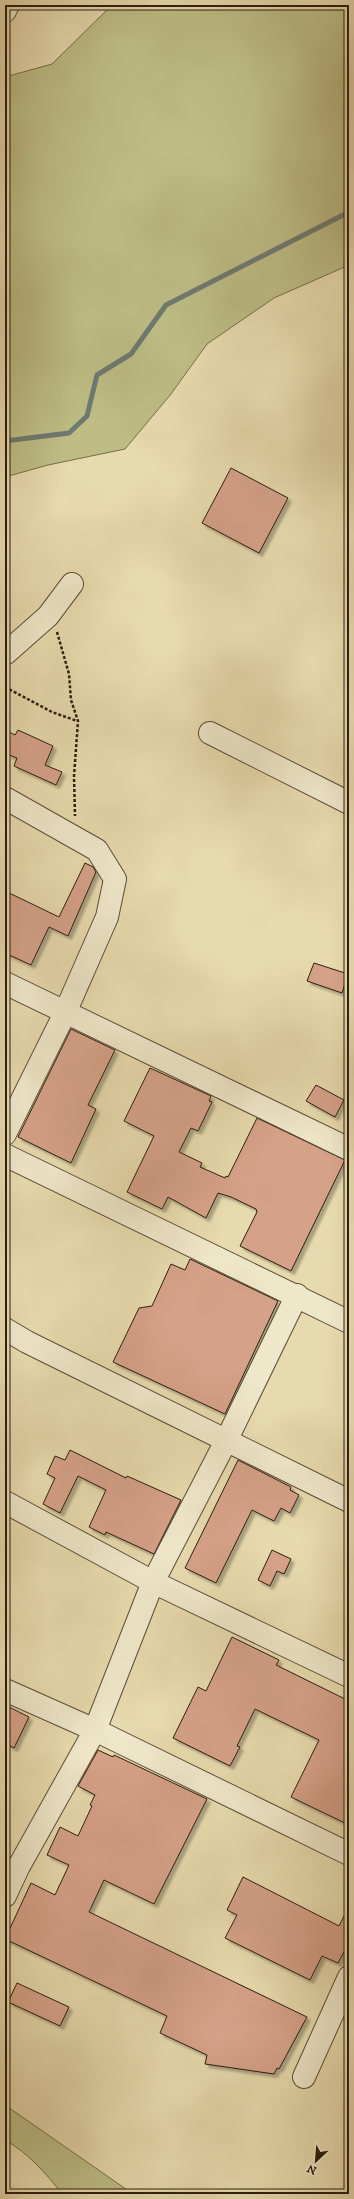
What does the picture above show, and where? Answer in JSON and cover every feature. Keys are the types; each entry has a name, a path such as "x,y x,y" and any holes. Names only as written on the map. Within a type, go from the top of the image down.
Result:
{"street":[{"path":"5,11 8,5"},
{"path":"5,654 49,614 72,584"},
{"path":"210,733 349,803"},
{"path":"5,798 97,850 115,879 107,917 64,1014 5,1134"},
{"path":"5,983 349,1149"},
{"path":"5,1155 297,1295 349,1322"},
{"path":"5,1896 18,1868 95,1730 153,1582 227,1439 297,1295"},
{"path":"5,1329 27,1342 227,1439 349,1501"},
{"path":"5,1502 153,1582 349,1676"},
{"path":"5,1690 95,1730 349,1854"},
{"path":"304,2077 349,1976"}],"path":[{"path":"49,614 58,635 69,674 71,700 78,722 74,776 77,839"},
{"path":"5,687 52,712 78,722"}],"green space":[{"path":"112,5 349,5 349,265 274,298 207,344 171,394 125,449 48,465 5,477 5,77 52,64"},
{"path":"5,2105 133,2194 62,2194 36,2164 5,2140"}],"building":[{"path":"231,468 288,498 259,553 202,523"},
{"path":"18,730 53,746 45,765 62,772 56,785 14,766 17,758 7,754 10,749 5,747 5,740 9,732 15,735"},
{"path":"85,863 93,867 96,872 68,936 49,927 31,965 5,953 5,891 59,917"},
{"path":"314,963 348,974 342,993 307,981"},
{"path":"71,1029 115,1050 88,1105 96,1109 71,1163 18,1137"},
{"path":"150,1068 211,1096 209,1101 212,1102 198,1131 191,1128 179,1152 202,1163 200,1167 225,1178 226,1176 228,1177 257,1118 345,1160 291,1271 240,1246 257,1212 256,1209 231,1197 218,1193 206,1218 168,1197 162,1209 127,1192 154,1136 124,1121"},
{"path":"316,1085 344,1100 335,1117 306,1101"},
{"path":"190,1259 278,1301 225,1414 113,1362 139,1308 152,1306 171,1264 185,1270"},
{"path":"70,1450 126,1478 127,1476 181,1500 154,1554 106,1532 105,1535 89,1527 106,1490 78,1476 60,1513 43,1504 55,1478 47,1474 55,1456 65,1460"},
{"path":"238,1460 291,1487 290,1490 299,1495 290,1513 281,1508 274,1521 252,1510 216,1583 185,1568"},
{"path":"272,1550 291,1559 284,1574 277,1571 270,1586 258,1580"},
{"path":"232,1637 279,1660 276,1665 349,1701 349,1825 291,1797 319,1740 255,1709 237,1746 240,1747 230,1766 173,1738 198,1687 206,1691"},
{"path":"9,1707 29,1717 14,1748 5,1743 5,1716"},
{"path":"98,1750 113,1757 114,1755 207,1799 154,1904 104,1880 89,1912 307,2017 279,2069 277,2068 274,2074 205,2064 207,2055 160,2033 167,2016 5,1939 31,1883 55,1895 69,1865 47,1855 60,1827 78,1836 92,1806 90,1805 95,1795 78,1786"},
{"path":"243,1877 339,1926 349,1906 349,1942 338,1963 322,1956 310,1980 225,1938 237,1915 227,1910"},
{"path":"17,1983 69,2007 60,2026 8,2002"}],"waterway":[{"path":"5,441 69,433 87,416 97,375 131,354 166,305 349,212"}]}
